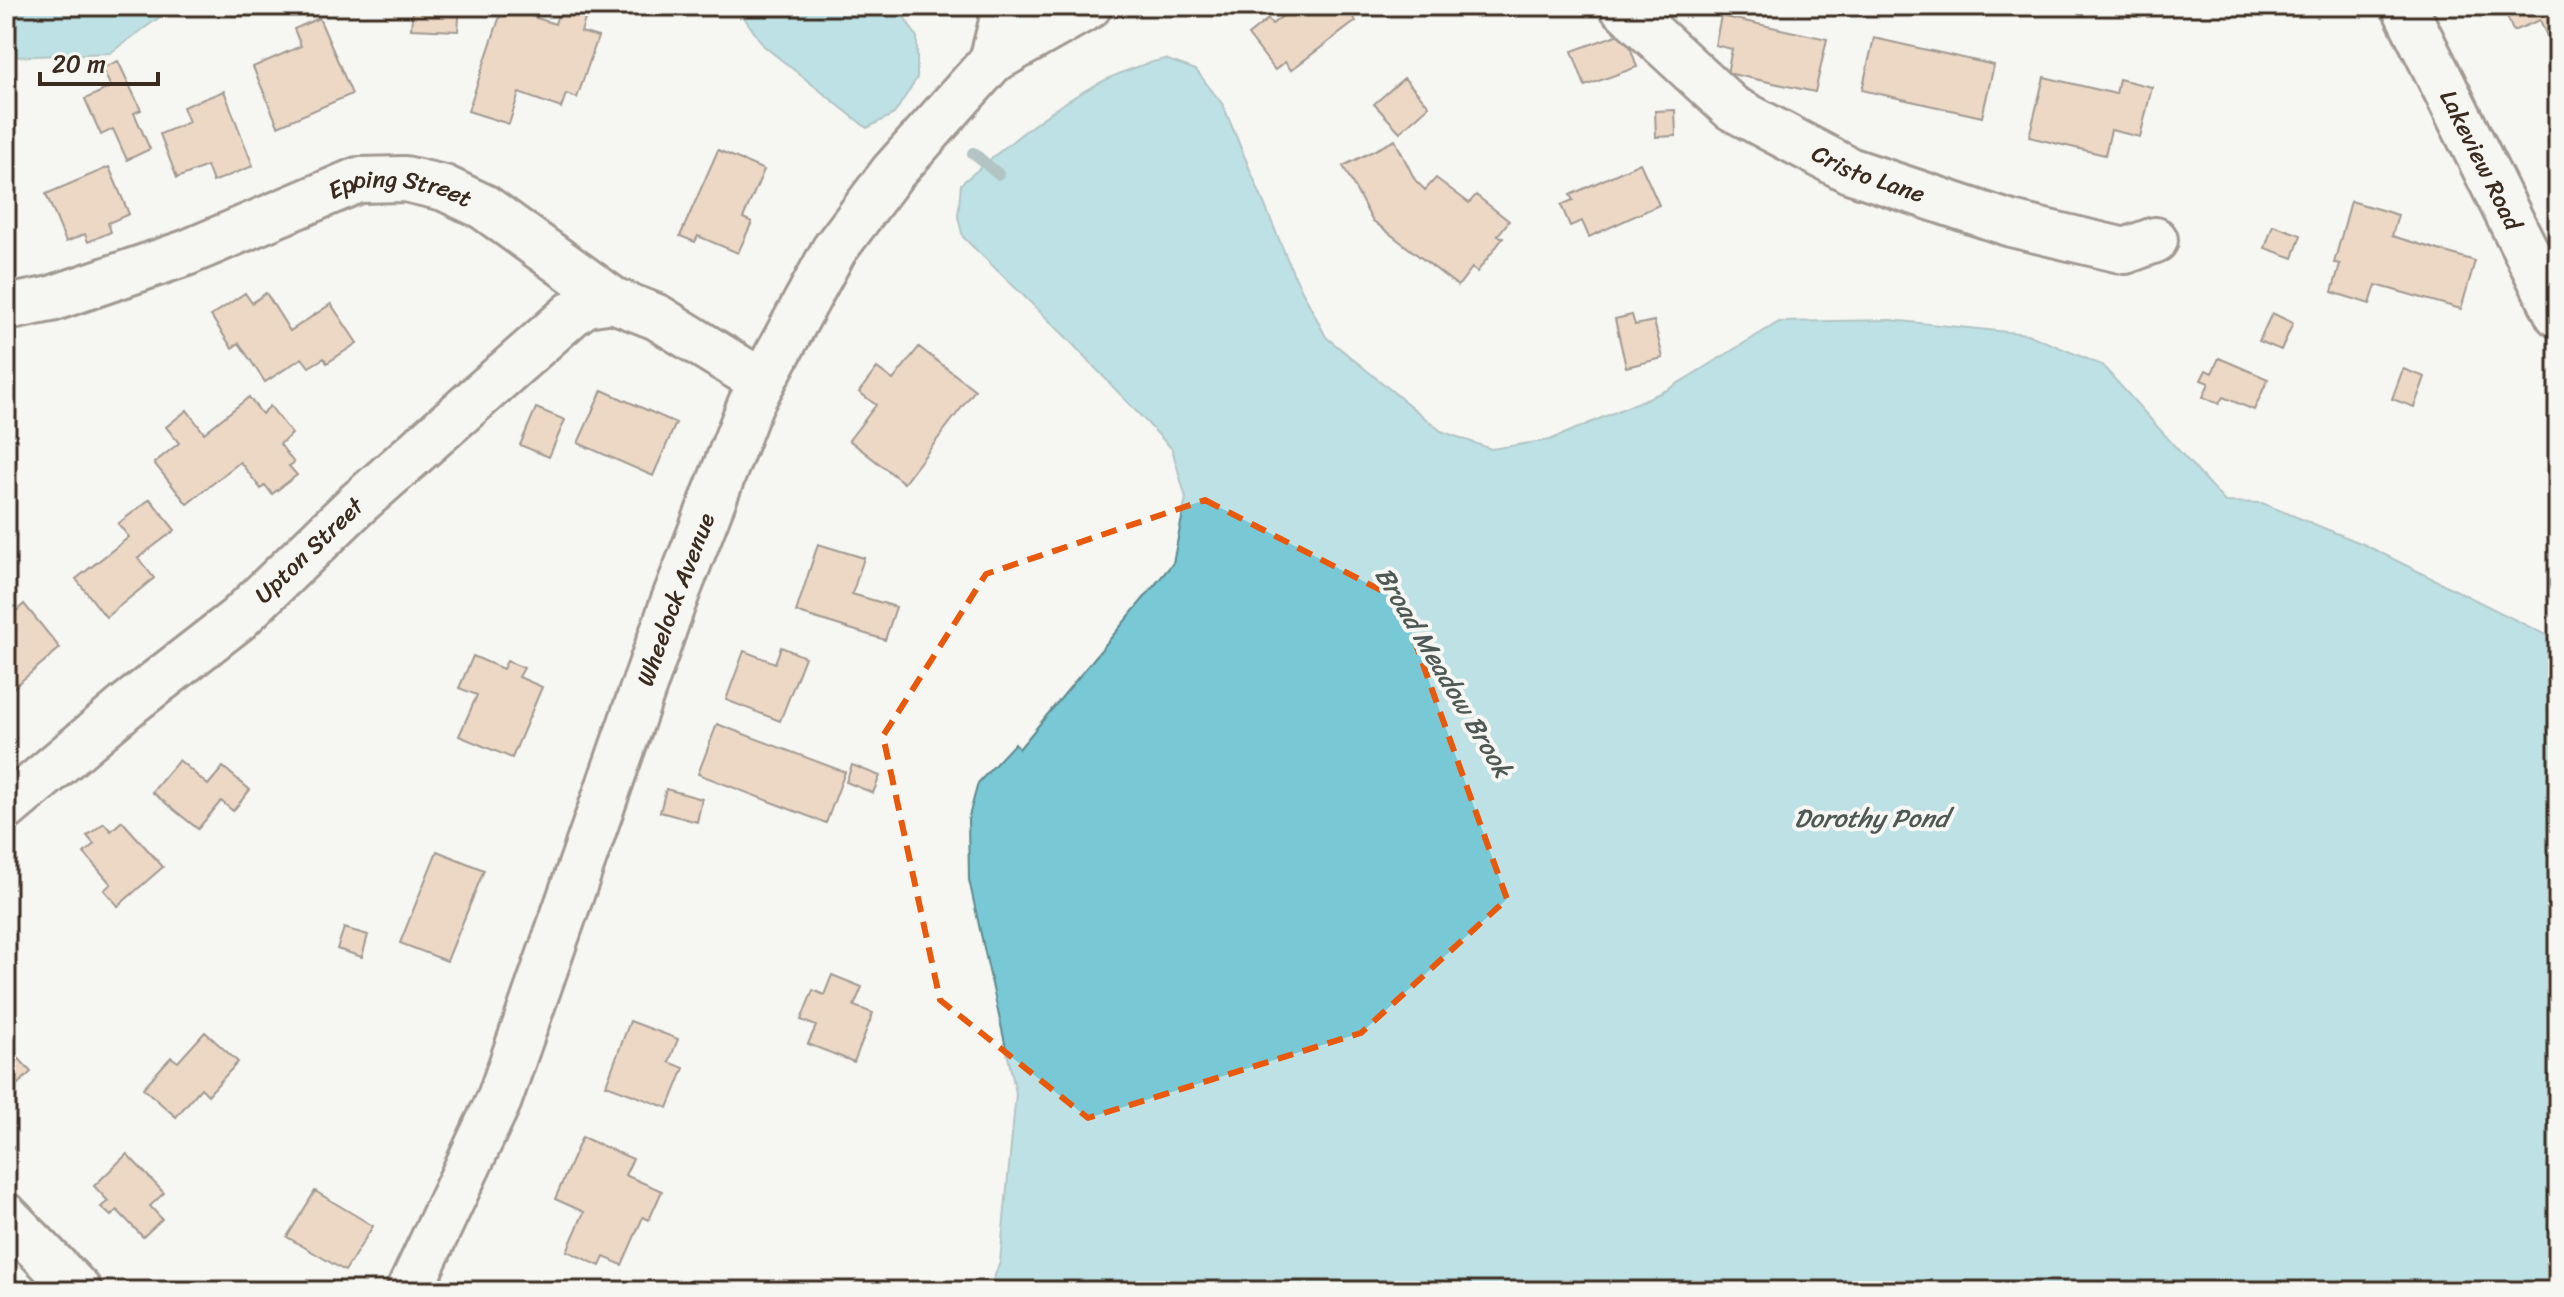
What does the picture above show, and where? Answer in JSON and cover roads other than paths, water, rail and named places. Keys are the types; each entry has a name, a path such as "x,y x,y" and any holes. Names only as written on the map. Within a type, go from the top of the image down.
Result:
{"street":[{"path":"992,61 1006,6"},
{"name":"Wheelock Avenue","path":"409,1291 499,1100 673,603 750,405 762,382 834,250 892,173 992,61 1089,6"},
{"name":"Cristo Lane","path":"1622,6 1732,108 1849,170 2011,224 2125,251 2155,240"},
{"name":"Lakeview Road","path":"2404,6 2558,315"},
{"name":"Epping Street","path":"6,308 51,299 186,253 358,180 405,179 444,188 484,207 613,300 657,317 762,382"},
{"name":"Upton Street","path":"6,808 129,704 238,619 356,505 572,314 586,304 613,300"},
{"path":"6,1216 79,1291"}],"water":[{"path":"6,6 175,6 110,53 11,57 6,52"},
{"path":"736,6 897,6 917,37 917,78 894,114 867,128 764,46"},
{"name":"Dorothy Pond","path":"1165,59 1196,70 1223,105 1293,273 1326,337 1441,431 1491,449 1550,440 1667,390 1779,322 1890,320 2027,334 2102,365 2225,502 2262,503 2363,544 2558,641 2558,1291 989,1291 1000,1262 1016,1093 969,880 968,820 978,783 1015,743 1019,749 1173,563 1186,498 1172,449 1066,337 963,237 958,217 961,184 1031,126 1081,93 1136,67"}],"waterway":[{"name":"Broad Meadow Brook","path":"973,153 998,174"}]}
